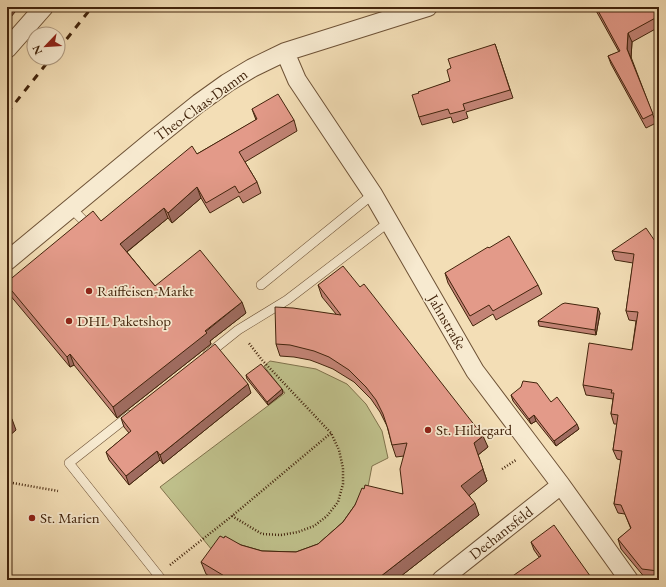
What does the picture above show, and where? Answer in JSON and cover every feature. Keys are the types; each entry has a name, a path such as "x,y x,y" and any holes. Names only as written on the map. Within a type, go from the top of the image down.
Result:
{"street":[{"path":"7,49 44,7"},
{"name":"Theo-Claas-Damm","path":"7,261 199,102 227,83 252,68 285,52 428,7"},
{"name":"Jahnstraße","path":"285,52 297,80 372,194 475,371 629,580"},
{"name":"Dechantsfeld","path":"441,580 561,486"}],"lane":[{"path":"261,285 372,194"},
{"path":"71,208 85,222"},
{"path":"200,360 238,330 287,300 389,222"},
{"path":"138,409 69,463 159,577"}],"path":[{"path":"232,516 262,534 281,535 298,532 314,526 328,516 338,502 343,484 343,468 339,450 331,433 262,360 238,330"},
{"path":"159,577 331,433"},
{"path":"7,482 58,492"}],"green space":[{"path":"270,361 316,369 347,384 366,404 382,431 388,458 372,466 367,492 356,516 314,549 281,559 217,556 160,487 285,393 264,366"}],"building":[{"path":"596,7 659,7 659,16 628,33 627,49 653,114 643,119 608,56 620,51"},
{"path":"495,44 510,90 463,104 465,110 450,114 448,109 419,117 412,95 450,81 447,70 451,68 448,59"},
{"path":"278,94 294,120 239,152 257,182 239,193 235,186 206,203 197,187 168,213 164,208 120,244 155,286 200,250 242,302 205,331 207,333 113,407 70,354 67,357 7,285 7,282 93,211 101,221 192,146 197,154 257,119 252,109"},
{"path":"646,228 659,247 659,462 657,475 659,476 658,571 642,569 618,539 631,528 621,505 614,504 622,451 613,450 618,415 611,414 614,393 611,393 612,390 583,385 589,343 632,350 638,312 626,311 634,254 612,251"},
{"path":"509,236 538,285 493,311 489,305 470,316 445,273"},
{"name":"St. Hildegard","path":"343,266 360,287 364,284 483,436 474,443 483,469 461,486 475,503 376,580 225,580 226,577 201,562 220,536 224,538 225,536 241,545 262,551 296,552 318,544 343,522 355,505 362,488 364,489 365,485 403,494 400,469 407,443 392,445 383,414 376,400 366,387 349,370 329,357 314,351 290,345 276,344 275,307 341,315 318,285"},
{"path":"565,303 598,308 595,330 538,321"},
{"path":"215,344 248,384 160,455 157,451 126,476 106,452 131,431 121,418"},
{"path":"261,364 282,389 267,402 246,375"},
{"path":"523,381 537,383 551,402 557,397 577,424 554,441 534,415 529,419 511,395 521,387"},
{"path":"7,413 12,419 7,423"},
{"path":"554,525 593,580 507,580 541,556 531,542"},
{"path":"488,575 492,580 482,580"}],"railway":[{"path":"66,40 92,7"},
{"path":"7,113 45,66"}],"place":[{"name":"Raiffeisen-Markt","path":"89,291"},
{"name":"DHL Paketshop","path":"69,321"},
{"name":"St. Hildegard","path":"428,430"},
{"name":"St. Marien","path":"32,518"}]}
